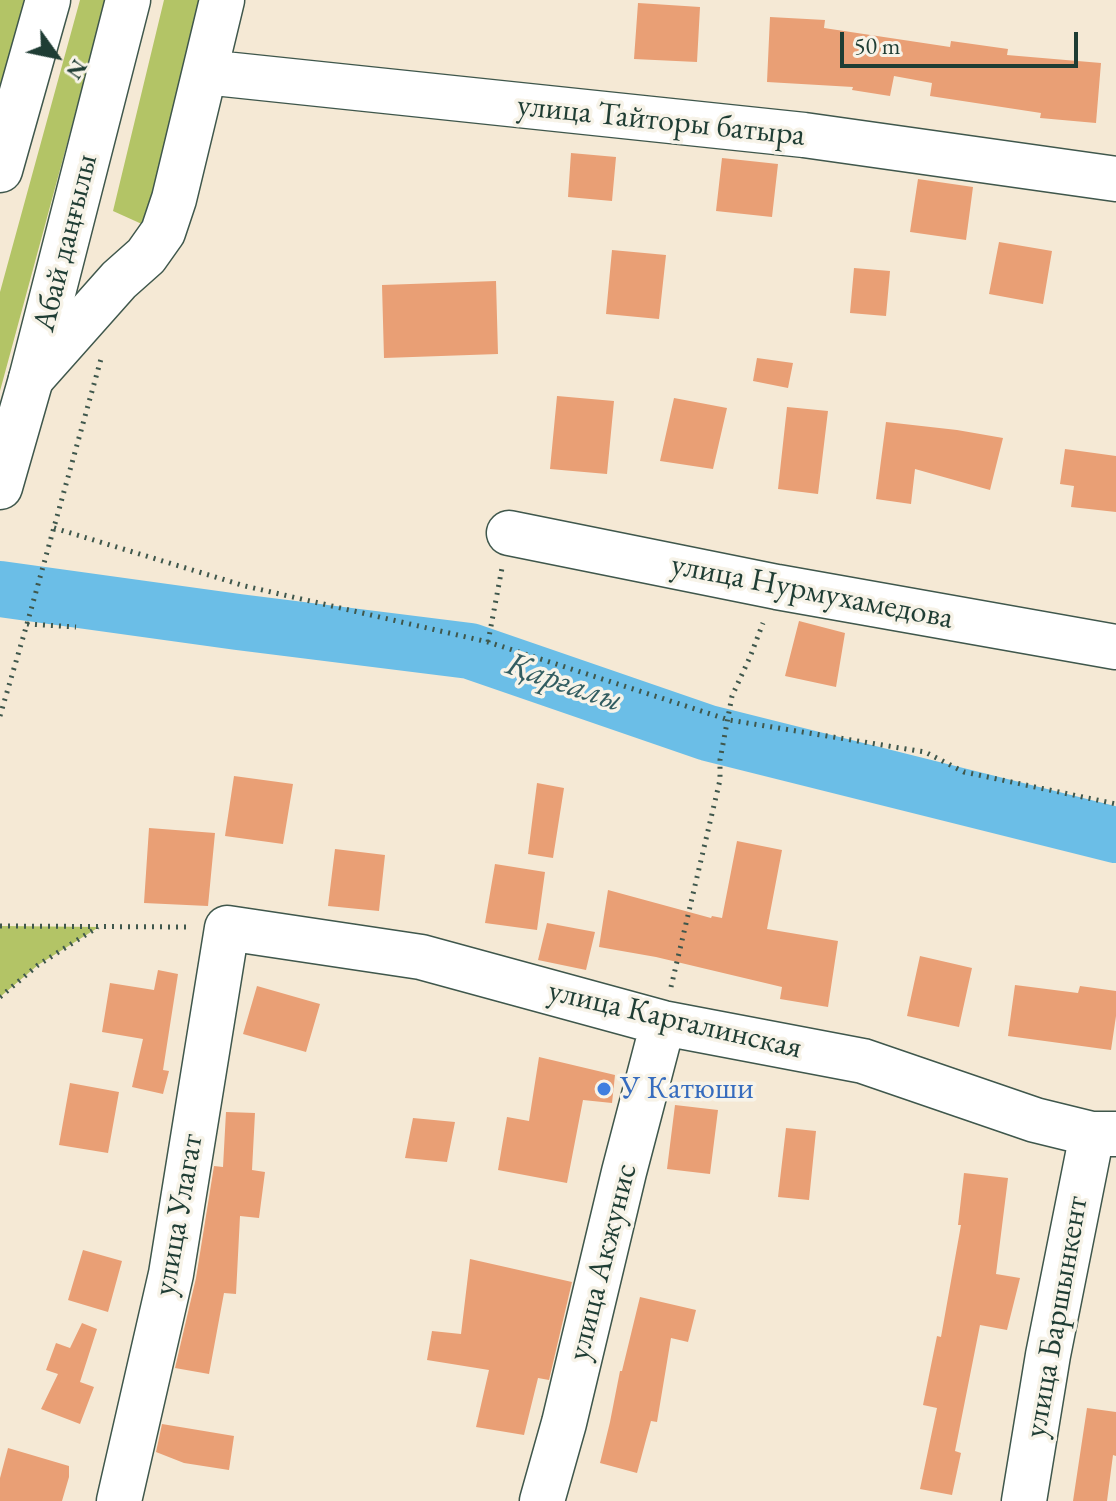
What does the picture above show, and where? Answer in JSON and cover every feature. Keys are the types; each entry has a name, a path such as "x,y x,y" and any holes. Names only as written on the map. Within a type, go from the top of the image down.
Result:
{"street":[{"path":"0,170 48,0"},
{"name":"Абай даңғылы","path":"0,486 31,379 128,0"},
{"path":"31,379 119,280 146,256 163,232 174,199 222,0"},
{"name":"улица Тайторы батыра","path":"205,72 804,135 1116,179"},
{"name":"улица Нурмухамедова","path":"509,533 777,587 1116,647"},
{"name":"улица Каргалинская","path":"227,928 421,957 663,1023 863,1061 1035,1120 1104,1134"},
{"name":"улица Улагат","path":"119,1501 171,1274 227,928"},
{"name":"улица Акжунис","path":"542,1501 663,1023"},
{"name":"улица Баршынкент","path":"1024,1501 1048,1355 1104,1134"}],"path":[{"path":"0,716 54,528 245,586 488,642 729,720 925,752 964,772 1116,804"},
{"path":"488,642 509,533"},
{"path":"663,1023 720,780 720,760 732,696 777,587"},
{"path":"27,624 76,627"},
{"path":"0,926 227,928"},
{"path":"0,997 38,965 99,927"}],"green space":[{"path":"0,0 24,0 0,95"},
{"path":"80,0 106,0 0,391 0,292"},
{"path":"164,0 204,0 144,225 113,211"},
{"path":"0,926 99,927 38,965 0,997"}],"building":[{"path":"638,3 700,7 697,62 634,59"},
{"path":"770,17 825,20 824,28 950,47 951,41 1008,49 1007,55 1101,63 1096,123 1040,118 1041,113 930,96 932,83 894,76 890,96 852,90 853,87 767,82"},
{"path":"571,153 616,157 612,201 568,197"},
{"path":"722,158 778,164 772,217 716,211"},
{"path":"918,179 973,187 966,240 910,232"},
{"path":"999,242 1052,251 1043,304 989,294"},
{"path":"612,250 666,255 659,319 606,314"},
{"path":"854,268 890,271 886,316 850,313"},
{"path":"496,281 498,354 384,358 382,285"},
{"path":"757,358 793,363 788,388 753,381"},
{"path":"557,396 614,401 607,474 550,469"},
{"path":"674,398 727,408 713,469 660,461"},
{"path":"787,407 828,411 818,494 778,489"},
{"path":"886,422 1003,438 990,490 915,469 911,504 876,499"},
{"path":"1065,449 1116,456 1116,512 1071,507 1074,486 1060,484"},
{"path":"799,621 845,633 836,687 785,676"},
{"path":"234,776 293,784 283,844 225,836"},
{"path":"537,783 564,788 553,858 528,854"},
{"path":"149,828 215,833 208,906 144,903"},
{"path":"737,841 782,850 767,929 838,941 828,1007 780,999 782,987 656,957 599,947 608,890 711,918 722,918"},
{"path":"335,849 385,855 379,911 328,906"},
{"path":"495,864 545,872 537,930 485,923"},
{"path":"547,923 595,932 586,970 538,960"},
{"path":"920,956 972,968 959,1027 907,1016"},
{"path":"158,970 178,974 163,1070 169,1071 163,1094 132,1087 143,1039 102,1032 110,983 154,990"},
{"path":"1015,985 1078,993 1080,986 1116,991 1111,1050 1008,1036"},
{"path":"257,986 320,1004 306,1052 243,1034"},
{"path":"539,1057 615,1075 612,1103 583,1100 567,1183 498,1170 507,1117 529,1121"},
{"path":"70,1083 119,1092 108,1153 59,1145"},
{"path":"675,1105 718,1110 710,1174 667,1169"},
{"path":"226,1112 255,1113 252,1170 265,1172 259,1218 240,1216 236,1294 224,1293 209,1374 175,1368 196,1278 214,1166 223,1167"},
{"path":"413,1118 455,1122 447,1162 405,1158"},
{"path":"786,1128 816,1131 809,1200 778,1197"},
{"path":"964,1173 1008,1178 996,1274 1020,1278 1007,1330 980,1325 955,1451 961,1453 952,1495 920,1489 937,1408 923,1405 937,1336 941,1337 961,1225 958,1225"},
{"path":"83,1250 122,1261 108,1312 68,1300"},
{"path":"470,1259 572,1282 549,1380 538,1378 524,1435 476,1427 489,1370 427,1360 432,1331 461,1334"},
{"path":"640,1297 696,1310 688,1342 671,1338 657,1422 651,1421 637,1473 600,1463"},
{"path":"82,1323 97,1329 80,1382 94,1387 80,1424 41,1409 58,1374 46,1370 56,1343 70,1348"},
{"path":"1087,1408 1116,1412 1116,1456 1113,1455 1107,1501 1073,1501"},
{"path":"162,1424 234,1436 229,1470 184,1463 156,1452"},
{"path":"8,1448 69,1466 62,1501 0,1501 0,1478"}],"waterway":[{"name":"Қарғалы","path":"0,589 470,651 708,733 1116,835"}],"place":[{"name":"У Катюши","path":"604,1089"}]}
